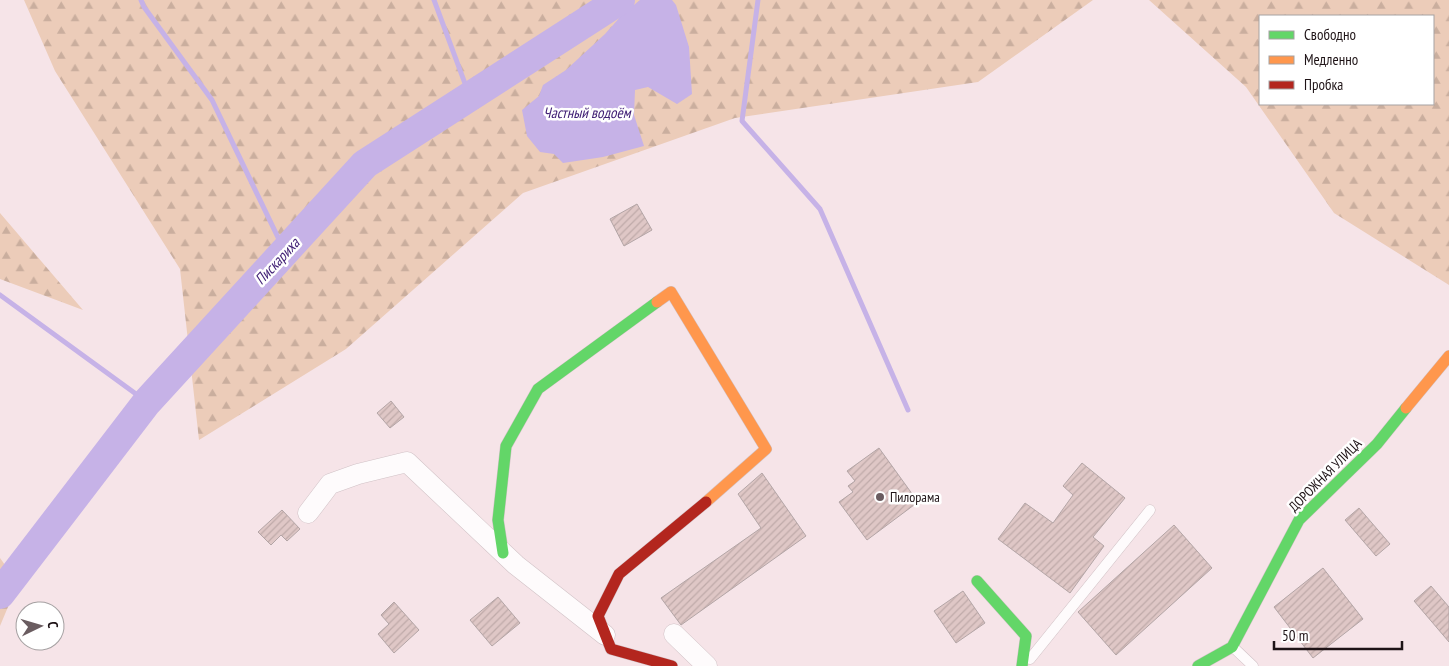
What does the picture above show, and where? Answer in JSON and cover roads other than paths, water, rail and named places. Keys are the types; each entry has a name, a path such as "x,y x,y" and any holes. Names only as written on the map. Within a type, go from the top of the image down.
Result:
{"street":[{"path":"504,553 498,520 506,446 538,389 671,292 766,449 619,574 598,616 611,649 672,666"},
{"name":"ДОРОЖНАЯ УЛИЦА","path":"1232,647 1299,520 1377,444 1449,356"},
{"path":"308,512 330,484 358,474 407,462 516,565 605,635"},
{"path":"977,581 1026,636 1024,666"},
{"path":"674,634 707,666"},
{"path":"1198,666 1232,647"}],"lane":[{"path":"1024,666 1150,510"},
{"path":"1232,647 1253,666"}],"water":[{"name":"Частный водоём","path":"640,0 672,0 676,5 689,47 692,94 677,104 648,87 635,90 634,115 644,146 603,157 563,163 554,154 540,152 527,136 522,110 539,96 543,85 566,70"}],"waterway":[{"path":"141,0 144,7 212,100 285,252"},
{"path":"434,0 470,97"},
{"name":"Пискариха","path":"0,594 147,402 365,164 620,0"},
{"path":"758,0 742,121 820,209 908,410"},
{"path":"0,295 147,402"}],"place":[{"name":"Пилорама","path":"880,497"}]}
